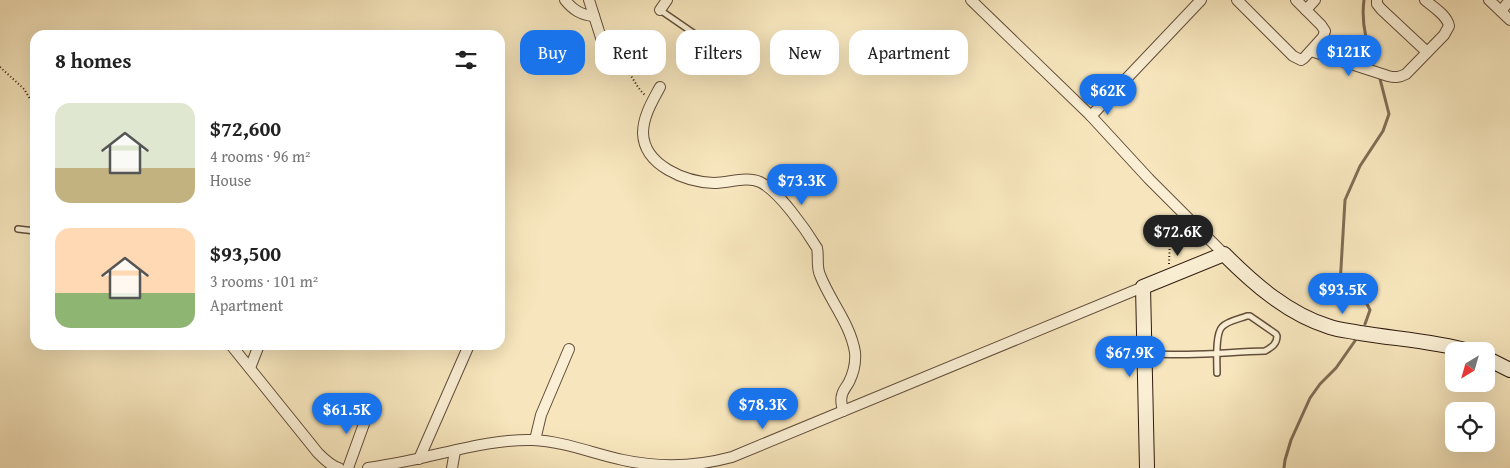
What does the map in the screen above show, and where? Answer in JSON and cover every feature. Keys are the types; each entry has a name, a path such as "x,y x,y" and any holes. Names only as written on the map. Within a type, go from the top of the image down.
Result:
{"street":[{"path":"565,0 578,12 586,16 594,16"},
{"path":"589,0 598,30"},
{"path":"660,10 667,0"},
{"path":"972,0 1091,116 1224,254 1252,281 1277,300 1301,315 1330,327 1445,346"},
{"path":"1091,116 1201,0"},
{"path":"1237,0 1296,59 1301,60 1323,37 1325,31 1296,0"},
{"path":"1306,10 1315,0"},
{"path":"1377,0 1381,9 1427,52"},
{"path":"1311,51 1394,77 1406,74 1444,35 1449,26 1444,17 1425,0"},
{"path":"1489,0 1510,20"},
{"path":"1501,11 1510,0"},
{"path":"660,87 644,121 643,132 644,143 658,162 668,170 691,180 713,183 754,180 763,184 791,212 817,248 817,266 820,275 843,318 855,352 853,373 842,395 843,411"},
{"path":"368,468 493,443 535,440 571,447 623,464 679,466 707,463 732,457 1224,254"},
{"path":"1143,287 1147,468"},
{"path":"535,440 541,415 570,349"},
{"path":"234,350 318,453 326,461 339,468"},
{"path":"250,368 257,350"},
{"path":"420,459 467,350"},
{"path":"1495,362 1510,370"},
{"path":"348,468 369,410"},
{"path":"452,468 455,450"}],"lane":[{"path":"660,10 689,30"},
{"path":"18,229 30,230"},
{"path":"1143,352 1180,355 1218,352 1265,351 1274,345 1277,336 1253,318 1247,316 1222,327 1218,335 1218,352 1217,373"}],"path":[{"path":"0,67 24,89 30,99"},
{"path":"630,75 640,90 653,101"},
{"path":"1169,276 1170,239 1178,208"}],"waterway":[{"path":"1364,0 1365,32 1374,63"},
{"path":"1365,324 1370,310 1367,304 1344,293 1340,285 1345,200 1360,166 1383,131 1389,114 1379,75"},
{"path":"1284,468 1291,440 1310,398 1320,384 1336,368 1357,338"}]}
